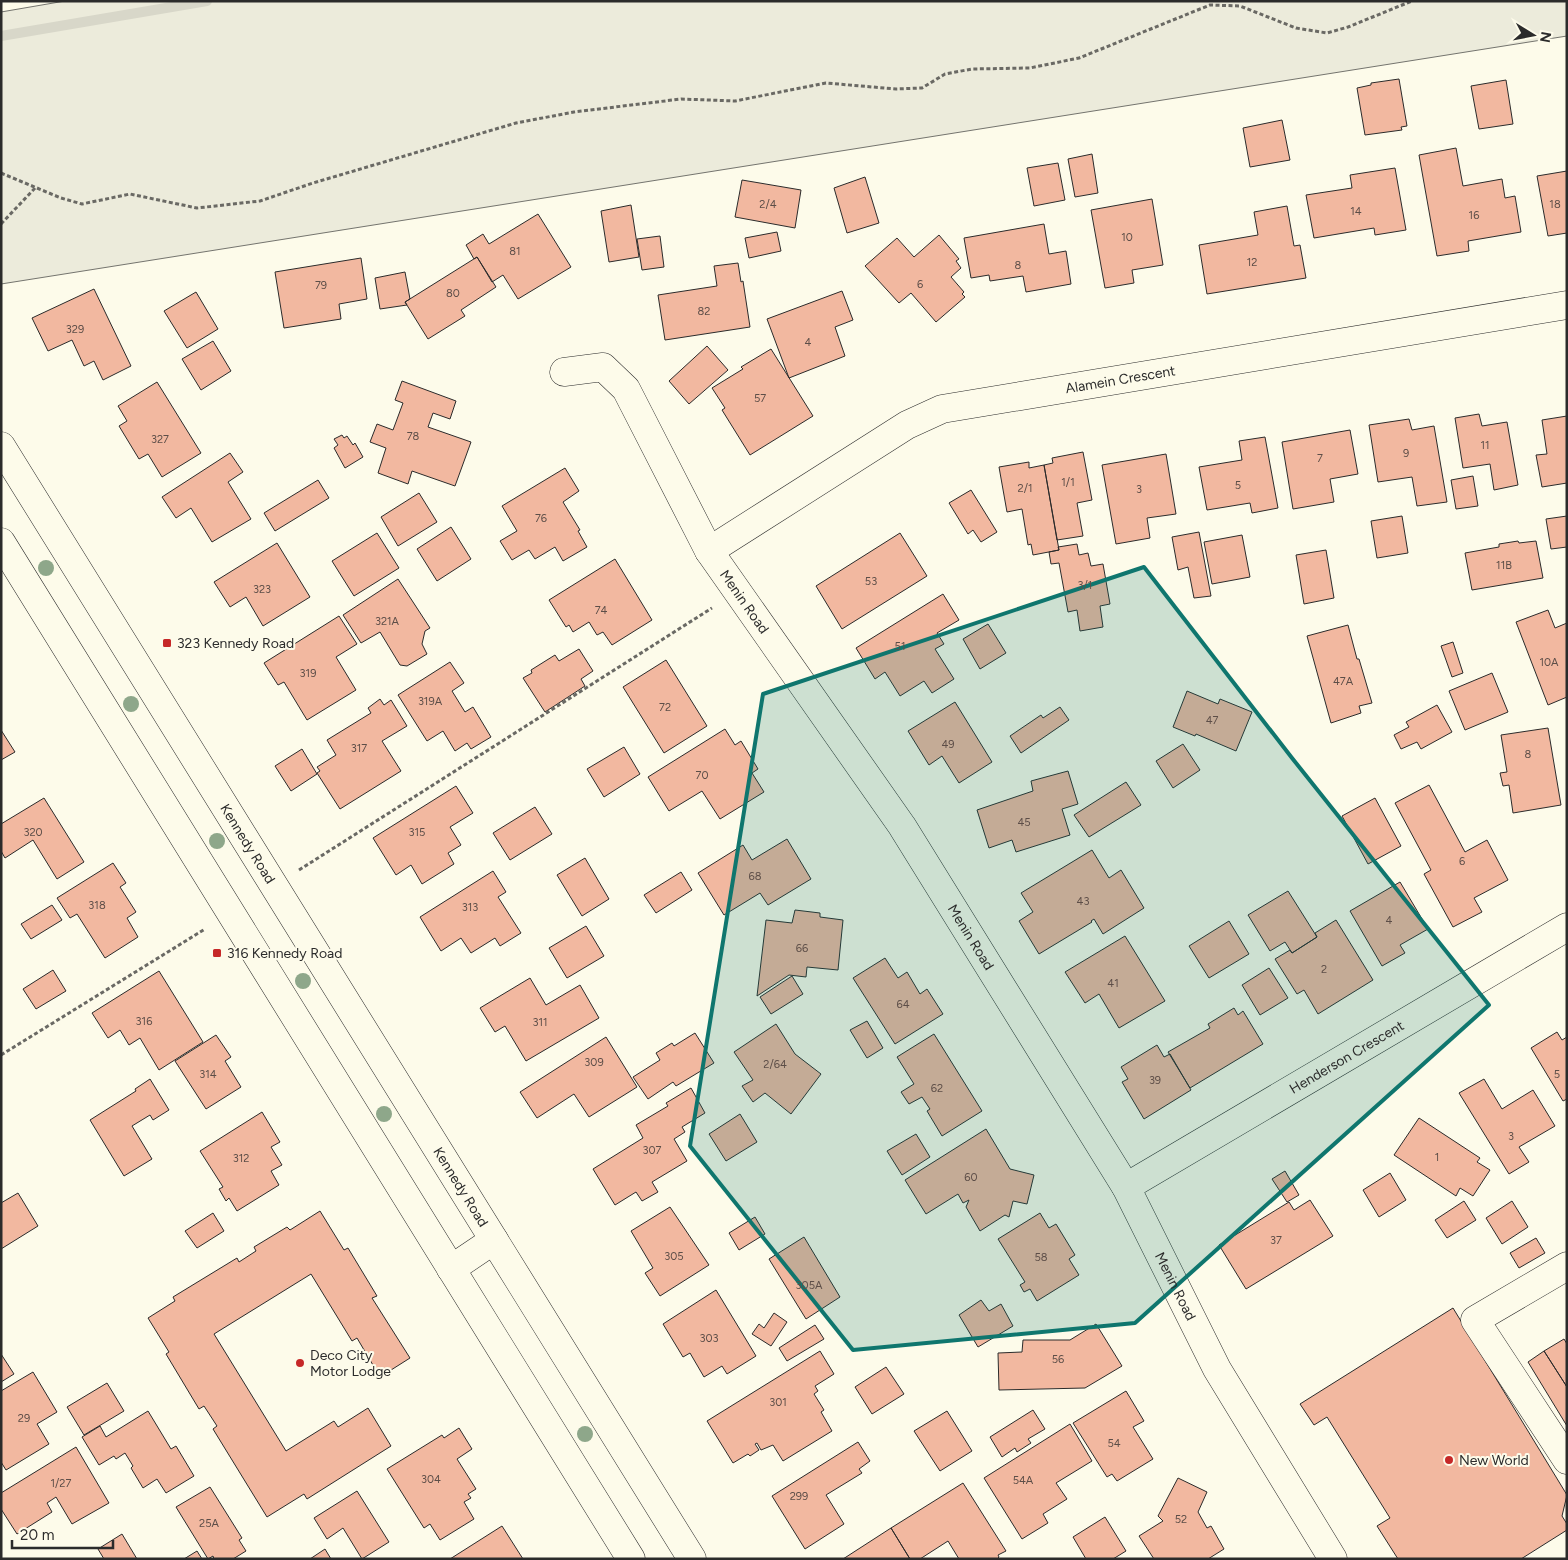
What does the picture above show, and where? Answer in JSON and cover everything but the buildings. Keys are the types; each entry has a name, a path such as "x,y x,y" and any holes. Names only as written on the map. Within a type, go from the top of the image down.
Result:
{"street":[{"name":"Alamein Crescent","path":"709,551 907,425 942,409 1489,316 1567,305"},
{"name":"Menin Road","path":"564,372 603,367 626,389 709,551 902,826 1126,1187 1217,1370 1332,1559"},
{"name":"Kennedy Road","path":"1,446 692,1559"},
{"path":"1,542 631,1559"},
{"name":"Henderson Crescent","path":"1126,1187 1567,927"},
{"name":"Kennedy Road","path":"451,1269 494,1240"},
{"path":"1567,1266 1475,1320 1567,1460"}],"path":[{"path":"1,173 61,198 82,204 130,194 197,208 260,201 313,183 516,123 574,112 681,99 735,101 826,83 896,90 922,88 945,74 972,69 1030,68 1079,58 1210,5 1240,6 1296,28 1327,33 1348,27 1412,1"},
{"path":"1,224 36,187"},
{"path":"275,887 694,619 739,593"},
{"path":"1,1055 232,913"}],"highlighted area":[{"path":"1144,567 1292,758 1489,1005 1135,1323 853,1350 690,1146 763,694"}],"shaded area":[{"path":"65,1 1567,1 1567,36 1,284 1,12"}],"waterway":[{"path":"1,36 207,1"}],"place":[{"name":"323 Kennedy Road","path":"167,643"},
{"name":"316 Kennedy Road","path":"217,953"},
{"name":"Deco City Motor Lodge","path":"300,1363"},
{"name":"New World","path":"1449,1460"}]}
